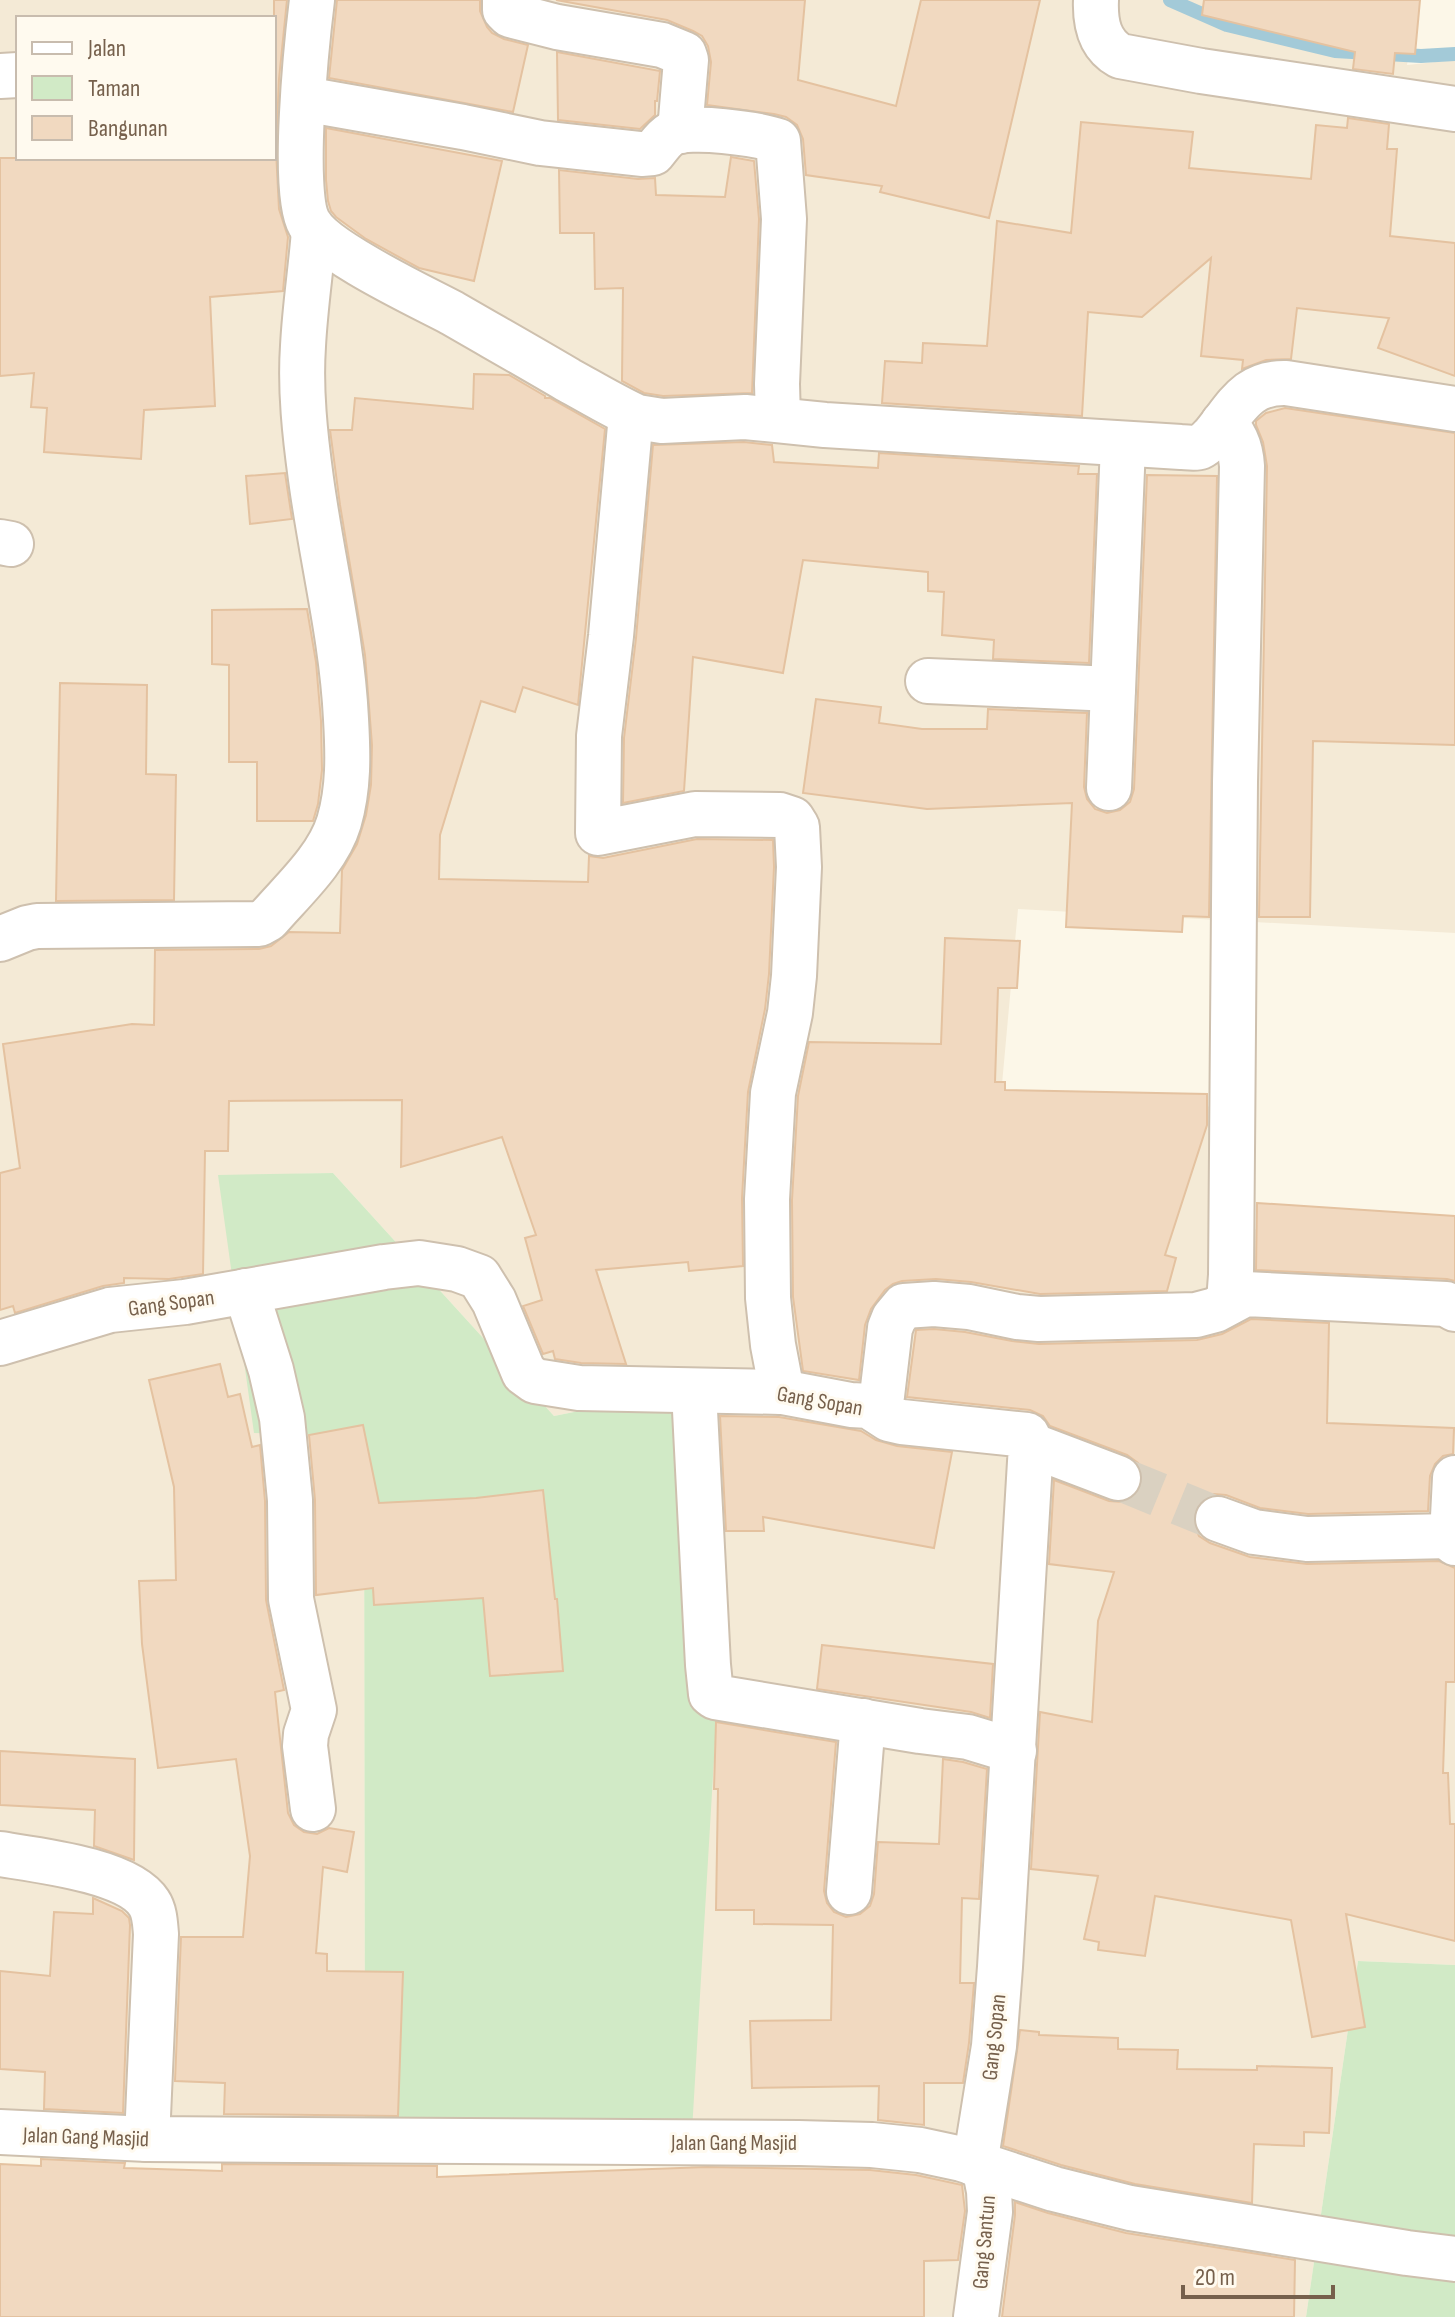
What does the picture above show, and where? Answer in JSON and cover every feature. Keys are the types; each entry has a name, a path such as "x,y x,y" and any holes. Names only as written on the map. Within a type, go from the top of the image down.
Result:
{"street":[{"path":"312,0 294,77 302,194 306,216 314,231 384,278 631,415 662,421 745,417 779,434 825,425 1122,460 1200,447 1245,395 1256,387 1270,383 1455,409"},
{"path":"505,0 505,10 510,15 557,27 662,45 684,54 680,131"},
{"path":"1096,0 1100,36 1111,51 1120,56 1455,109"},
{"path":"294,77 463,127 540,143 641,154 653,153 671,134 680,131 702,130 778,141 784,219 777,384 779,434"},
{"path":"0,939 37,926 259,924 268,919 334,838 348,768 345,700 340,643 311,480 302,372 314,231"},
{"path":"631,415 599,736 598,833 677,816 731,813 786,817 795,822 799,837 794,976 790,1013 773,1093 767,1199 768,1298 782,1392"},
{"path":"1223,423 1238,443 1242,466 1229,1302"},
{"path":"1109,788 1122,460"},
{"path":"928,681 1113,689"},
{"name":"Gang Sopan","path":"0,1343 110,1310 185,1302 419,1263 457,1269 484,1282 524,1373 535,1381 579,1388 782,1392 869,1406 889,1419 902,1422 1022,1434 1030,1439 1014,1751 994,2046 980,2165"},
{"path":"246,1291 271,1370 282,1418 290,1500 291,1599 314,1710 305,1746 313,1809"},
{"path":"869,1406 876,1404 882,1396 890,1328 904,1306 934,1304 969,1307 1039,1319 1196,1315 1215,1310 1245,1294 1446,1304 1455,1309"},
{"path":"694,1391 711,1694 968,1737 1014,1751"},
{"path":"1031,1445 1118,1478"},
{"path":"1218,1519 1254,1532 1307,1539 1453,1540 1455,1478"},
{"path":"849,1892 863,1721"},
{"path":"0,1854 56,1863 103,1876 137,1891 150,1905 156,1934 147,2139"},
{"name":"Jalan Gang Masjid","path":"0,2132 147,2139 872,2145 920,2150 1130,2208 1455,2259"},
{"name":"Gang Santun","path":"976,2317 990,2212 989,2191 980,2165"}],"shaded area":[{"path":"0,0 1417,0 1407,65 1455,60 1455,933 1018,909 1001,1095 1235,1108 1238,1228 1455,1246 1455,1965 1358,1961 1306,2317 687,2317 691,2148 673,1392 554,1416 333,1173 219,1176 364,1435 365,2132 0,2114"}],"green space":[{"path":"333,1173 554,1416 674,1392 717,1708 691,2148 365,2132 364,1436 254,1433 218,1175"},
{"path":"1358,1961 1455,1965 1455,2317 1306,2317"}],"building":[{"path":"274,0 287,0 276,150 276,16"},
{"path":"337,0 480,0 480,11 492,33 528,45 513,112 329,78"},
{"path":"556,0 805,0 798,80 896,106 921,0 1040,0 989,218 880,192 882,186 806,175 803,139 797,125 786,117 707,105 711,62 702,36 667,20"},
{"path":"1204,0 1420,0 1415,54 1395,53 1393,74 1353,69 1355,52 1202,15"},
{"path":"557,52 660,71 655,115 640,129 558,120"},
{"path":"1348,118 1389,124 1387,149 1397,149 1390,236 1455,243 1455,376 1378,348 1389,318 1297,308 1291,359 1266,360 1242,369 1243,360 1201,356 1211,258 1142,317 1088,312 1082,416 882,403 885,361 922,363 923,343 987,346 997,221 1071,233 1081,122 1193,132 1189,168 1311,179 1316,125 1347,128"},
{"path":"326,128 502,161 474,281 419,268 366,239 336,217 328,201"},
{"path":"276,150 279,209 288,237 283,291 210,297 215,406 144,410 141,459 44,452 47,408 31,407 34,373 0,376 0,158 276,160"},
{"path":"731,157 754,161 759,219 752,393 663,396 644,393 622,381 623,288 595,289 594,233 560,233 559,170 638,179 655,178 656,195 725,197"},
{"path":"474,374 509,375 605,429 578,705 523,687 515,712 481,701 440,835 439,879 588,882 589,856 603,858 697,839 773,840 769,974 748,1092 742,1198 743,1266 689,1271 688,1262 596,1270 626,1364 555,1359 553,1351 543,1354 523,1306 542,1300 525,1238 536,1235 502,1137 401,1167 402,1100 229,1101 228,1151 205,1151 203,1274 169,1279 124,1278 124,1283 103,1286 15,1313 13,1306 0,1310 0,1173 20,1168 3,1044 132,1024 154,1025 155,950 259,949 271,946 289,932 340,933 342,870 357,844 366,815 371,785 372,745 365,655 330,430 352,430 355,398 473,409"},
{"path":"1285,408 1455,433 1455,745 1313,741 1310,917 1259,917 1267,466 1256,421 1266,413"},
{"path":"744,442 772,445 774,462 878,468 879,453 1079,466 1078,474 1097,474 1089,663 993,659 994,640 942,635 944,592 928,591 928,572 803,560 783,673 693,657 684,791 623,803 624,738 653,445"},
{"path":"285,473 292,519 250,524 246,476"},
{"path":"1147,475 1217,476 1209,917 1183,916 1182,932 1066,927 1072,803 927,809 803,793 816,699 881,707 879,723 922,729 987,729 988,709 1087,713 1084,787 1087,799 1095,809 1107,813 1120,810 1130,802 1134,789"},
{"path":"307,609 321,721 322,770 318,804 313,821 257,821 257,762 229,762 229,665 212,664 212,610"},
{"path":"60,683 147,685 146,774 176,775 174,900 56,901"},
{"path":"945,938 1020,941 1017,988 998,988 995,1082 1005,1082 1005,1090 1207,1094 1207,1125 1165,1255 1176,1258 1167,1291 1040,1294 971,1282 936,1279 902,1281 885,1290 871,1309 865,1325 859,1380 803,1371 793,1297 792,1200 798,1096 809,1042 941,1044"},
{"path":"1257,1203 1455,1216 1455,1281 1256,1270"},
{"path":"1251,1319 1329,1323 1327,1423 1454,1428 1453,1454 1443,1456 1430,1476 1428,1511 1308,1514 1260,1508 1226,1495 1214,1494 1203,1499 1194,1511 1194,1524 1199,1536 1250,1557 1307,1564 1439,1561 1455,1568 1455,1682 1446,1682 1443,1773 1448,1773 1450,1824 1455,1824 1455,1941 1346,1914 1365,2027 1312,2037 1291,1920 1155,1896 1145,1956 1098,1950 1099,1942 1084,1939 1098,1876 1031,1869 1040,1712 1092,1722 1098,1621 1114,1572 1049,1564 1054,1480 1109,1501 1123,1502 1134,1497 1142,1486 1138,1463 1127,1455 1050,1426 1043,1416 1030,1410 907,1397 916,1330 965,1332 1039,1344 1197,1340 1222,1334"},
{"path":"220,1364 228,1397 240,1394 252,1447 260,1445 265,1501 266,1600 284,1690 275,1692 288,1813 294,1825 304,1832 317,1834 329,1828 354,1832 347,1872 323,1867 316,1953 327,1954 327,1971 403,1972 398,2116 224,2114 225,2083 175,2081 181,1937 243,1937 250,1856 236,1759 158,1768 142,1644 139,1581 176,1580 174,1487 149,1380"},
{"path":"720,1416 779,1417 861,1431 876,1440 897,1446 952,1452 934,1548 763,1517 764,1531 726,1531"},
{"path":"363,1425 379,1503 476,1498 543,1490 563,1671 490,1676 483,1598 374,1605 373,1588 316,1595 315,1500 309,1435"},
{"path":"822,1645 993,1664 990,1718 971,1712 817,1689"},
{"path":"716,1722 836,1742 824,1891 827,1903 834,1912 846,1917 860,1914 870,1906 874,1894 878,1842 939,1844 943,1759 987,1769 979,1899 962,1898 960,1983 974,1983 963,2083 924,2083 924,2125 878,2120 879,2086 752,2088 750,2021 831,2020 833,1925 754,1924 754,1910 716,1910"},
{"path":"0,1751 135,1759 134,1860 94,1846 95,1810 0,1805"},
{"path":"93,1898 122,1911 129,1918 130,1925 123,2113 44,2109 45,2072 0,2069 0,1971 50,1976 54,1912 93,1914"},
{"path":"1020,2030 1039,2032 1039,2035 1118,2038 1118,2049 1178,2050 1177,2069 1257,2070 1257,2066 1332,2068 1329,2133 1304,2132 1304,2146 1254,2144 1252,2203 1135,2184 1003,2146"},
{"path":"41,2159 125,2163 124,2168 222,2171 222,2164 437,2166 437,2177 707,2167 870,2170 916,2175 962,2185 965,2211 958,2260 924,2261 924,2317 0,2317 0,2164 41,2166"},
{"path":"1015,2202 1126,2233 1295,2260 1294,2317 1002,2317"}],"waterway":[{"path":"1170,0 1227,25 1335,51 1421,56 1455,54"}],"tunnel":[{"path":"1118,1478 1218,1519"}]}
